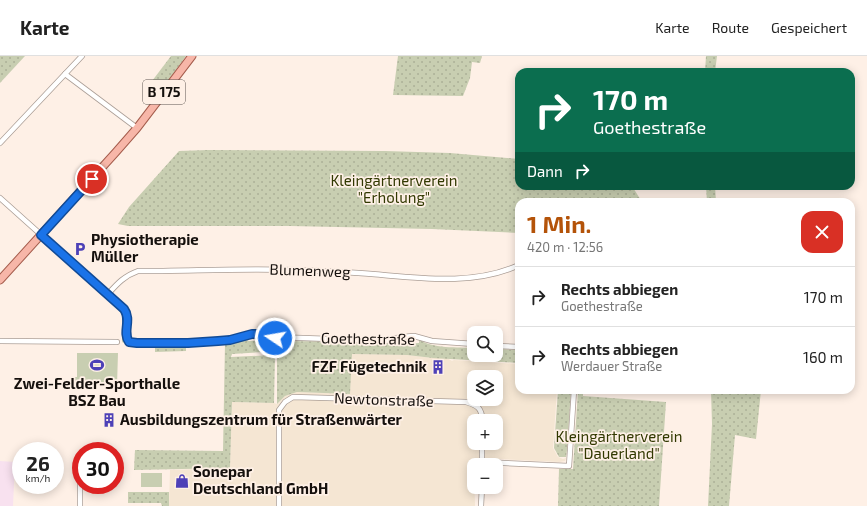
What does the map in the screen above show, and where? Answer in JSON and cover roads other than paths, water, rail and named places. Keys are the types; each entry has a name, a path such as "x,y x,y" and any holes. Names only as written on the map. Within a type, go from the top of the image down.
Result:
{"main road":[{"name":"B 175","path":"0,280 137,128 192,56"}],"street":[{"path":"0,143 82,56"},
{"path":"65,74 137,128"},
{"name":"Goethestraße","path":"0,198 124,309 127,314 127,337 129,342 188,343 230,340 252,334 259,334 275,338 385,341 414,336 432,341 467,344"},
{"name":"Blumenweg","path":"108,294 123,278 138,271 296,270 351,272 438,279 484,275 515,266"},
{"path":"0,341 117,342"},
{"path":"503,346 515,347"},
{"path":"503,464 569,466 574,394"},
{"name":"Newtonstraße","path":"279,506 280,410 285,402 294,397 466,402 476,405 482,411 482,414"},
{"path":"80,494 80,506"},
{"path":"481,506 482,494"}],"place":[{"name":"Physiotherapie Müller","path":"80,249"},
{"name":"Zwei-Felder-Sporthalle BSZ Bau","path":"97,365"},
{"name":"FZF Fügetechnik","path":"438,367"},
{"name":"Ausbildungszentrum für Straßenwärter","path":"109,420"},
{"name":"Sonepar Deutschland GmbH","path":"182,481"}],"park label":[{"name":"Kleingärtnerverein \"Erholung\"","path":"394,190"},
{"name":"Kleingärtnerverein \"Dauerland\"","path":"619,446"}]}
